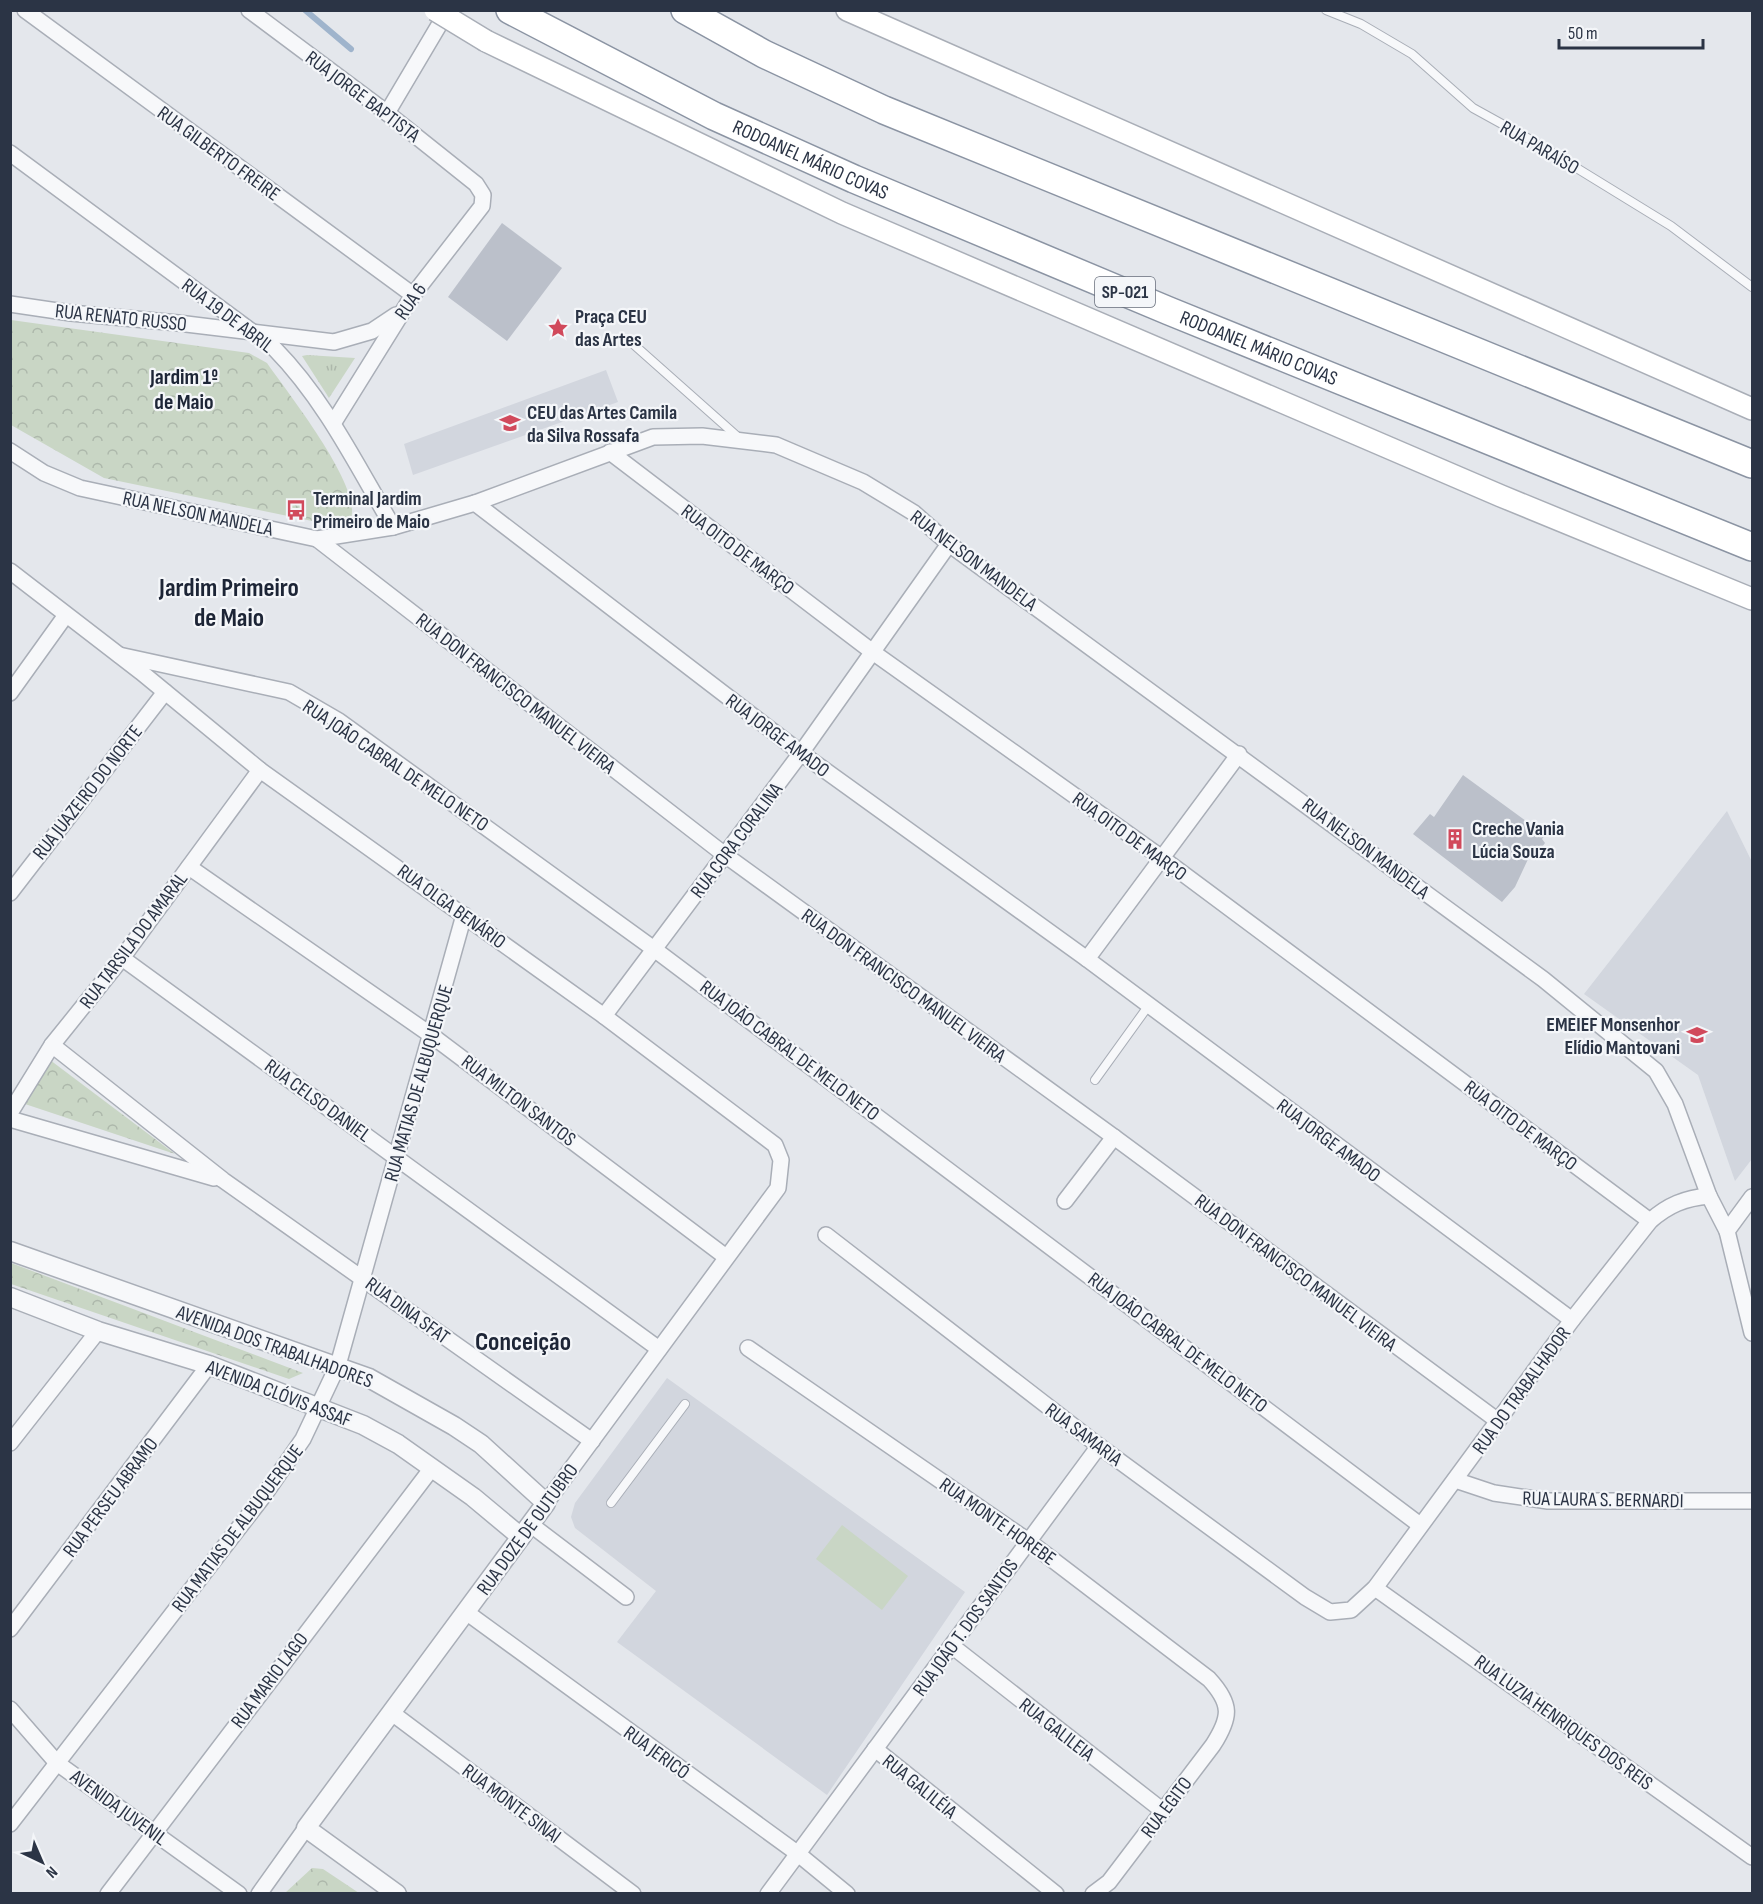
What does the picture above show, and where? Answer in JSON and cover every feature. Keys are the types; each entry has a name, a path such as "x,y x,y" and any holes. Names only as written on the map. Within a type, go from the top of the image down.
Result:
{"highway":[{"name":"RODOANEL MÁRIO COVAS","path":"510,10 714,116 854,179 1752,547"},
{"path":"685,10 764,54 884,110 1752,464"}],"main road":[{"path":"435,10 486,41 842,213 1501,496 1752,598"},
{"path":"847,10 1752,409"}],"street":[{"name":"RUA JORGE BAPTISTA","path":"249,10 387,113 476,184"},
{"path":"387,113 448,10"},
{"name":"RUA GILBERTO FREIRE","path":"33,13 413,295"},
{"name":"RUA 19 DE ABRIL","path":"10,153 274,348 300,375 334,422 393,526"},
{"name":"RUA 6","path":"334,422 413,295 482,206 483,195 476,184"},
{"path":"10,291 30,306"},
{"name":"RUA RENATO RUSSO","path":"10,304 71,314 334,342 372,332 403,310"},
{"name":"RUA NELSON MANDELA","path":"10,451 44,473 80,488 317,538 393,526 475,503 653,437 702,436 776,445 863,482 914,513 950,544 1239,754 1543,980 1656,1071 1676,1104 1709,1196 1726,1231 1752,1333"},
{"name":"RUA OITO DE MARÇO","path":"610,452 874,653 1162,858 1650,1221"},
{"name":"RUA JORGE AMADO","path":"475,503 801,753 1088,958 1572,1320"},
{"name":"RUA DON FRANCISCO MANUEL VIEIRA","path":"317,538 725,855 1114,1137 1498,1421"},
{"name":"RUA CORA CORALINA","path":"604,1016 801,753 950,544"},
{"name":"RUA OLGA BENÁRIO","path":"10,571 119,655 260,770 604,1016 775,1145 782,1160"},
{"path":"10,693 66,615"},
{"name":"RUA JOÃO CABRAL DE MELO NETO","path":"119,655 289,692 339,721 654,949 1420,1525"},
{"name":"RUA JUAZEIRO DO NORTE","path":"10,893 40,851 165,692"},
{"path":"1088,958 1239,754"},
{"name":"RUA TARSILA DO AMARAL","path":"10,1113 52,1044 122,958 260,770"},
{"name":"RUA MILTON SANTOS","path":"189,867 431,1035 726,1257"},
{"name":"RUA MATIAS DE ALBUQUERQUE","path":"10,1824 265,1494 303,1439 338,1365 464,915"},
{"name":"RUA CELSO DANIEL","path":"122,958 659,1349"},
{"name":"RUA DINA SFAT","path":"52,1044 223,1180 592,1441"},
{"name":"RUA DINA SFAT","path":"10,1119 223,1180"},
{"path":"1065,1202 1114,1137"},
{"name":"RUA DOZE DE OUTUBRO","path":"259,1893 778,1188 782,1160"},
{"name":"RUA DO TRABALHADOR","path":"1351,1610 1375,1588 1572,1320 1650,1221 1662,1210 1687,1198 1709,1196"},
{"path":"1726,1231 1752,1197"},
{"name":"RUA SAMARIA","path":"826,1235 1099,1446 1305,1597 1330,1612 1351,1610"},
{"name":"AVENIDA DOS TRABALHADORES","path":"10,1251 234,1331 338,1365 369,1378 454,1426 504,1463 546,1503"},
{"name":"AVENIDA CLÓVIS ASSAF","path":"10,1297 98,1331 209,1365 319,1406 372,1430 526,1530"},
{"path":"10,1443 98,1331"},
{"name":"RUA MONTE HOREBE","path":"748,1348 1028,1541 1209,1679 1223,1694 1228,1713"},
{"name":"RUA PERSEU ABRAMO","path":"10,1629 209,1365"},
{"name":"RUA JOÃO T. DOS SANTOS","path":"875,1749 1099,1446"},
{"name":"RUA MARIO LAGO","path":"108,1893 432,1468"},
{"name":"RUA LAURA S. BERNARDI","path":"1455,1480 1494,1493 1548,1501 1752,1501"},
{"path":"526,1530 626,1597"},
{"name":"RUA LUZIA HENRIQUES DOS REIS","path":"1375,1588 1752,1857"},
{"name":"RUA JERICÓ","path":"466,1612 847,1893"},
{"name":"RUA GALILEIA","path":"952,1646 1163,1811"},
{"name":"AVENIDA JUVENIL","path":"10,1709 57,1763 239,1893"},
{"name":"RUA MONTE SINAI","path":"392,1713 633,1893"},
{"name":"RUA EGITO","path":"1093,1893 1108,1882 1213,1745 1224,1729 1228,1713"},
{"name":"RUA GALILÉIA","path":"768,1893 875,1749 1053,1891"},
{"path":"306,1828 397,1893"}],"lane":[{"name":"RUA PARAÍSO","path":"1326,10 1361,24 1412,54 1473,108 1531,140 1671,226 1752,287"},
{"path":"632,343 742,441"},
{"path":"1095,1080 1149,1005"},
{"path":"611,1503 685,1404"}],"shaded area":[{"name":"CEU das Artes Camila da Silva Rossafa","path":"606,370 618,402 413,475 404,444"},
{"name":"EMEIEF Monsenhor Elídio Mantovani","path":"1727,811 1752,862 1752,1159 1735,1181 1698,1075 1584,994"},
{"path":"667,1378 965,1592 827,1795 617,1642 656,1591 575,1528 571,1517 575,1503"}],"green space":[{"path":"11,320 249,353 267,363 321,439 335,463 351,503 351,518 340,521 312,521 104,478 11,425"},
{"path":"302,356 355,358 329,398"},
{"path":"50,1060 175,1154 25,1104"},
{"path":"10,1263 303,1373 289,1379 11,1284"},
{"path":"842,1525 908,1576 882,1610 816,1559"},
{"path":"312,1868 323,1869 359,1893 285,1893"}],"building":[{"path":"502,223 562,268 507,341 448,297"},
{"name":"Creche Vania Lúcia Souza","path":"1463,775 1545,835 1542,839 1545,843 1534,858 1530,855 1515,887 1502,902 1413,834 1430,814 1434,817"}],"waterway":[{"path":"305,10 351,49"}],"place":[{"name":"Praça CEU das Artes","path":"558,328"},
{"name":"CEU das Artes Camila da Silva Rossafa","path":"510,423"},
{"name":"Terminal Jardim Primeiro de Maio","path":"296,510"},
{"name":"Creche Vania Lúcia Souza","path":"1455,839"},
{"name":"EMEIEF Monsenhor Elídio Mantovani","path":"1697,1035"}],"district":[{"name":"Jardim 1º de Maio","path":"184,388"},
{"name":"Jardim Primeiro de Maio","path":"229,602"},
{"name":"Conceição","path":"523,1341"}]}
